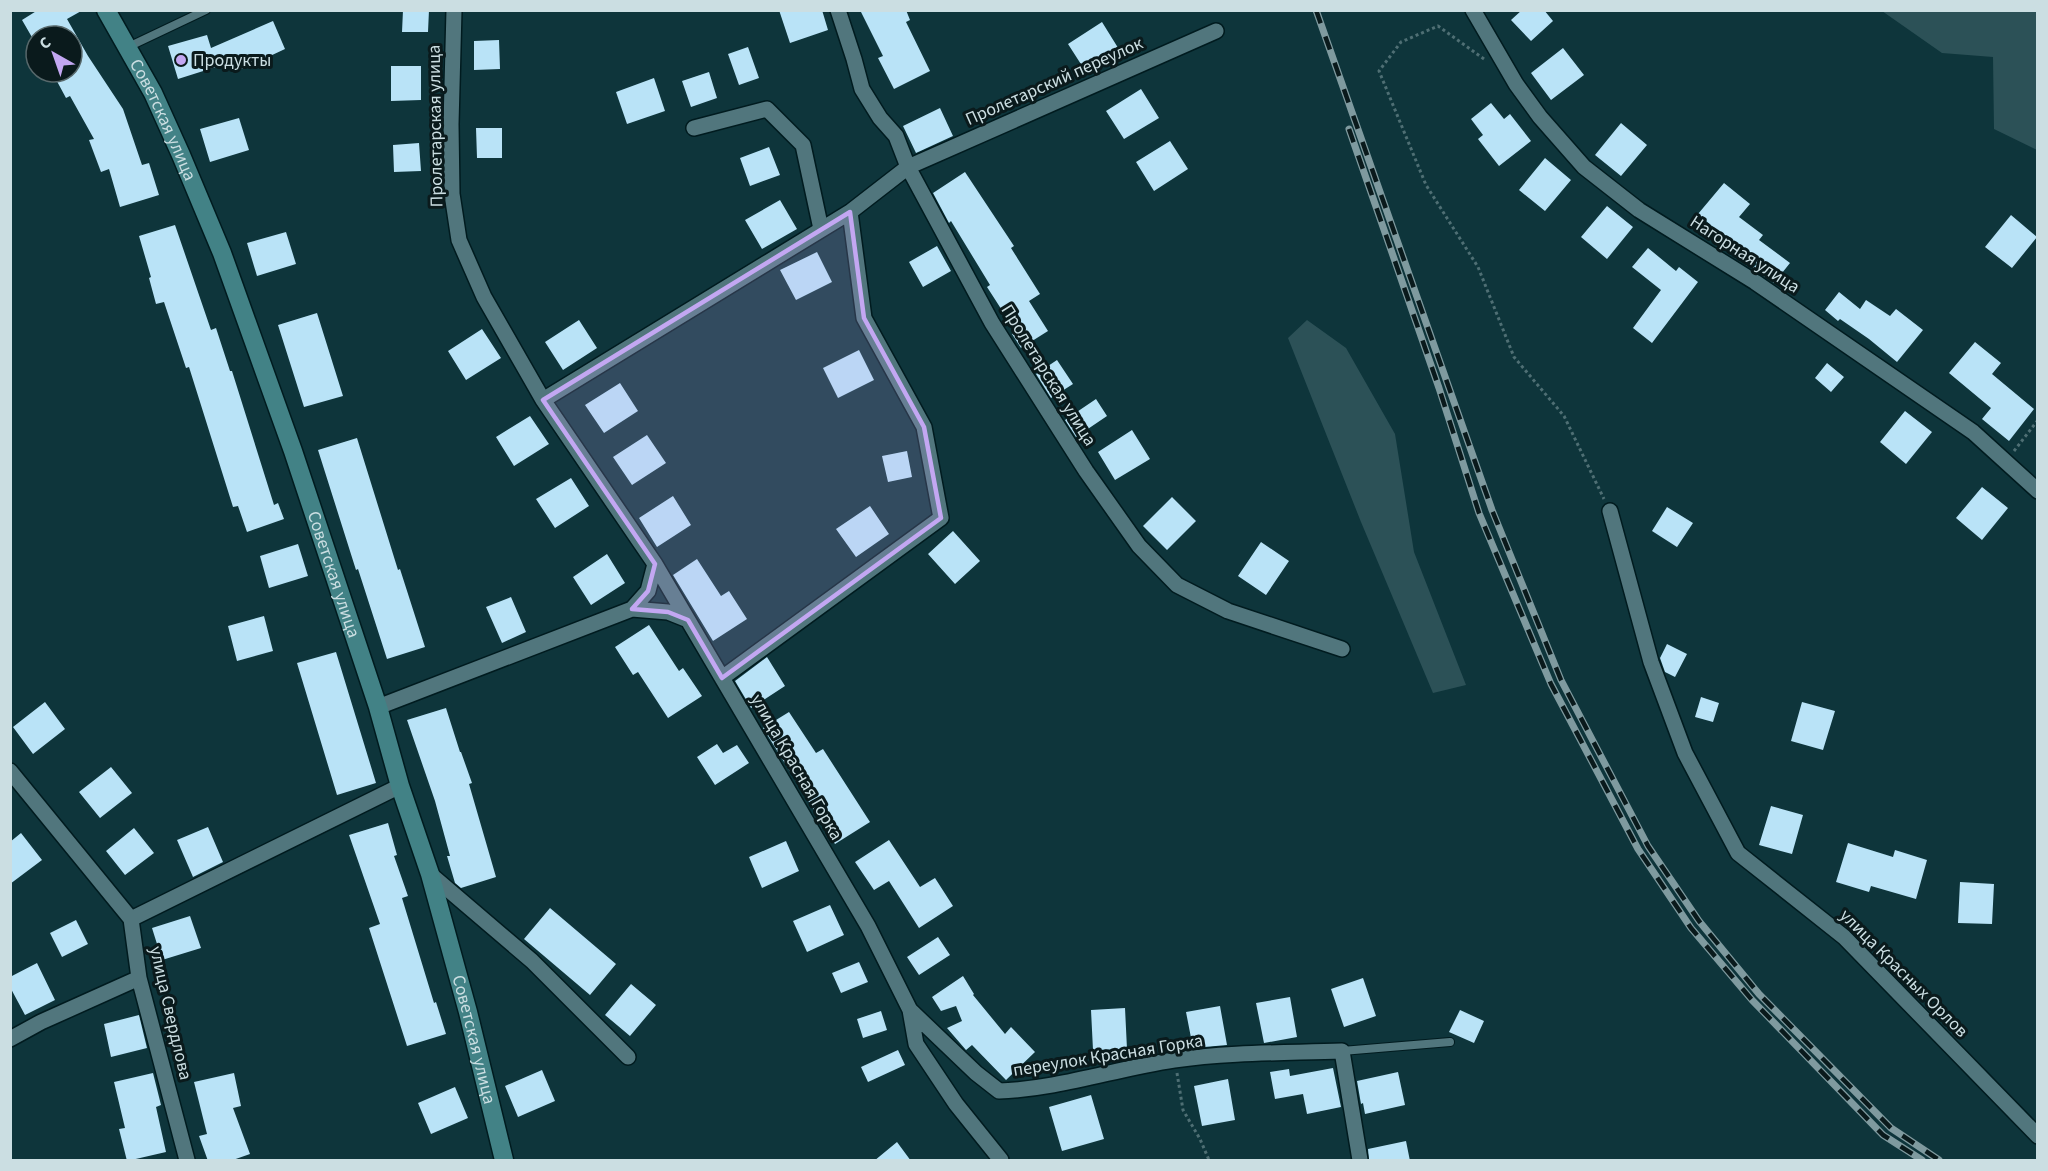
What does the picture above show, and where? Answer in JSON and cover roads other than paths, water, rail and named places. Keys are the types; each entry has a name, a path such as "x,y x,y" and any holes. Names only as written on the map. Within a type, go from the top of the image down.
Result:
{"main road":[{"name":"Советская улица","path":"106,10 163,114 222,253 293,451 378,707 400,786 430,874 468,1012 504,1161"}],"street":[{"name":"Пролетарская улица","path":"454,10 452,194 459,240 484,297 543,400"},
{"name":"Пролетарская улица","path":"838,10 862,89 880,118 896,136 908,166 992,323 1086,471 1139,546 1177,585 1228,611 1342,649"},
{"name":"Нагорная улица","path":"1473,10 1528,101 1584,167 1639,210 1755,282 1973,432 2037,491"},
{"name":"Пролетарский переулок","path":"543,400 850,212 908,166 1216,31"},
{"path":"694,128 767,109 803,145 821,229"},
{"path":"722,678 941,518 924,427 864,318 850,212"},
{"name":"улица Красная Горка","path":"543,400 655,564 868,926 910,1010 916,1044 956,1104 1001,1161"},
{"name":"улица Красных Орлов","path":"1610,511 1651,662 1685,753 1738,853 1844,937 2037,1132"},
{"path":"632,609 648,591 655,564"},
{"path":"378,707 632,609 668,612 688,620"},
{"path":"10,771 131,920 400,786"},
{"path":"430,874 532,962 628,1057"},
{"name":"улица Свердлова","path":"131,920 139,978 187,1161"},
{"path":"10,1039 41,1022 139,978"},
{"name":"переулок Красная Горка","path":"910,1010 976,1073 999,1091 1026,1090 1175,1060 1259,1053 1342,1051"},
{"path":"1342,1051 1360,1161"}],"lane":[{"path":"128,47 206,10"},
{"path":"1342,1051 1450,1042"}],"railway":[{"path":"1316,10 1492,510 1561,680 1648,846 1699,921 1759,994 1891,1128 1939,1160"},
{"path":"1349,129 1439,388 1479,513 1551,684 1638,849 1691,928 1752,1000 1883,1135 1922,1160"}],"place":[{"name":"Продукты","path":"181,60"}]}
